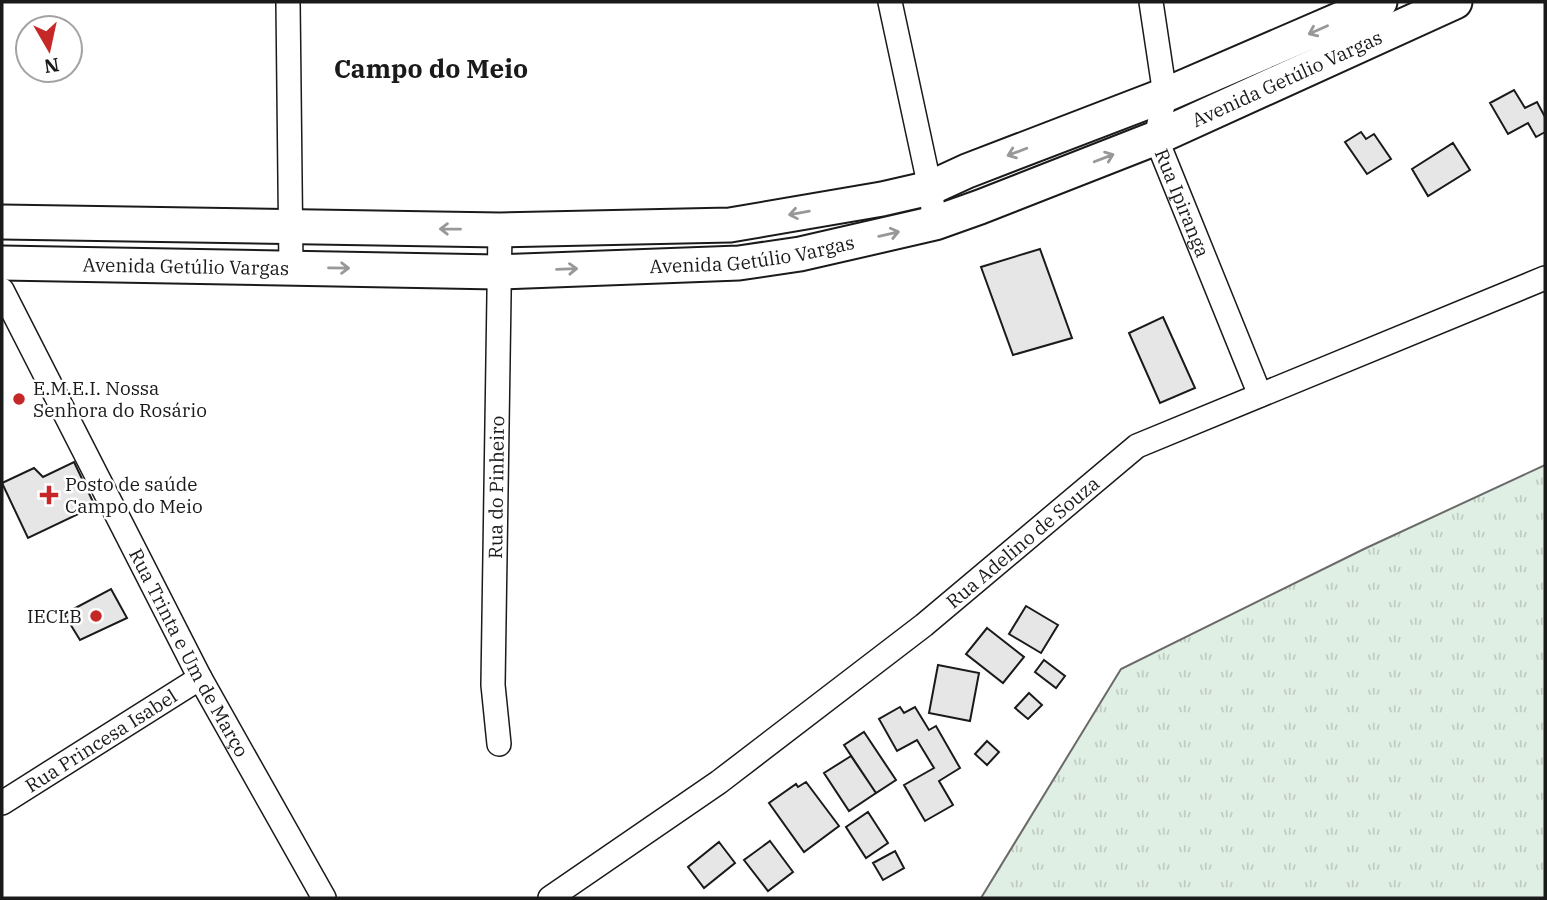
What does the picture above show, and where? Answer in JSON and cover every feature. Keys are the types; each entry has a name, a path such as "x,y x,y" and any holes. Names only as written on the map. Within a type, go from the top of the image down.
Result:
{"main road":[{"name":"Avenida Getúlio Vargas","path":"2,222 500,230 730,225 930,188 967,171 1165,95 1380,2"},
{"name":"Avenida Getúlio Vargas","path":"2,263 498,272 739,263 800,254 935,223 1156,138 1455,2"}],"street":[{"path":"288,2 291,267"},
{"path":"890,2 935,223"},
{"name":"Rua Ipiranga","path":"1151,2 1165,95 1156,138 1260,395"},
{"name":"Rua do Pinheiro","path":"499,744 493,685 500,230"},
{"name":"Rua Adelino de Souza","path":"550,898 719,782 924,625 1137,446 1545,278"},
{"name":"Rua Trinta e Um de Março","path":"2,290 200,678 324,898"},
{"name":"Rua Princesa Isabel","path":"2,803 200,678"}],"green space":[{"path":"1545,465 1545,898 981,898 1121,669 1364,549"}],"building":[{"path":"1514,90 1525,108 1537,102 1545,117 1545,132 1536,137 1528,123 1508,134 1490,103"},
{"path":"1361,132 1366,139 1374,134 1391,159 1367,174 1345,142"},
{"path":"1453,143 1470,170 1428,196 1412,169"},
{"path":"1040,249 1072,338 1013,355 981,267"},
{"path":"1163,317 1195,388 1160,403 1129,333"},
{"name":"Posto de saúde Campo do Meio","path":"74,462 95,506 28,538 2,483 34,468 43,477"},
{"name":"IECLB","path":"111,589 127,618 80,640 64,614"},
{"path":"1026,606 1058,625 1041,653 1009,634"},
{"path":"987,628 1024,657 1003,683 966,654"},
{"path":"1044,660 1065,676 1056,688 1035,672"},
{"path":"938,665 979,673 970,721 929,713"},
{"path":"1029,693 1042,705 1028,719 1015,708"},
{"path":"900,707 904,713 915,707 929,730 936,726 960,768 939,781 953,805 925,821 904,785 934,768 917,740 897,751 879,719"},
{"path":"864,732 896,780 876,793 844,745"},
{"path":"987,741 999,752 987,765 975,754"},
{"path":"851,756 876,793 849,811 824,773"},
{"path":"806,782 839,826 804,852 769,803 796,784 798,787"},
{"path":"868,812 888,843 866,858 846,827"},
{"path":"770,841 793,872 768,891 744,860"},
{"path":"719,842 735,863 704,888 688,867"},
{"path":"895,851 904,868 883,880 873,863"}],"place":[{"name":"E.M.E.I. Nossa Senhora do Rosário","path":"19,399"},
{"name":"Posto de saúde Campo do Meio","path":"49,495"},
{"name":"IECLB","path":"96,616"}],"district":[{"name":"Campo do Meio","path":"431,69"}]}
